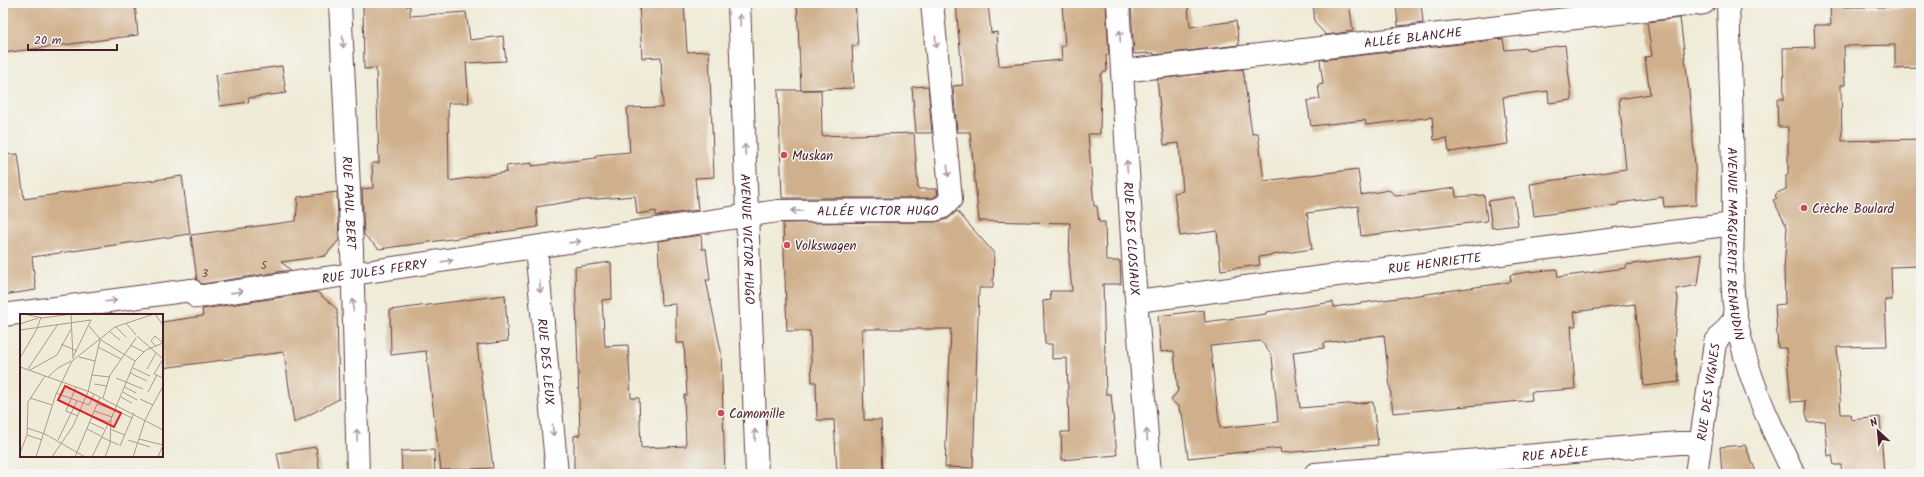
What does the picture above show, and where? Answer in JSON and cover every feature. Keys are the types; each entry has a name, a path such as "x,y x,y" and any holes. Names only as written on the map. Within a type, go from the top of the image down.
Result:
{"street":[{"name":"RUE PAUL BERT","path":"340,3 353,275 358,474"},
{"name":"AVENUE VICTOR HUGO","path":"739,3 757,474"},
{"name":"ALLÉE VICTOR HUGO","path":"748,217 778,211 935,210 943,206 951,199 932,3"},
{"name":"RUE DES CLOSIAUX","path":"1118,3 1137,301 1150,474"},
{"name":"ALLÉE BLANCHE","path":"1122,71 1704,3"},
{"name":"AVENUE MARGUERITE RENAUDIN","path":"1728,3 1733,224 1732,281 1736,317 1744,350 1762,408 1794,474"},
{"name":"RUE JULES FERRY","path":"3,315 191,290 198,298 748,217"},
{"name":"RUE HENRIETTE","path":"1137,301 1733,224"},
{"name":"RUE DES LEUX","path":"536,248 558,474"},
{"name":"RUE DES VIGNES","path":"1696,474 1714,344 1736,317"},
{"name":"RUE ADÈLE","path":"1315,474 1679,443 1700,443"}],"building":[{"path":"3,3 135,3 138,35 3,53"},
{"path":"363,3 406,3 406,6 410,6 410,16 466,12 470,40 503,36 506,61 466,63 469,103 448,103 449,181 507,172 506,166 532,163 532,166 596,158 596,155 630,152 627,108 663,107 661,57 642,58 639,3 684,3 687,52 709,51 714,177 695,178 698,210 656,216 656,211 637,214 635,196 573,201 536,207 538,227 379,249 364,235 362,189 373,188 372,163 379,163 376,68 364,69"},
{"path":"797,3 855,3 858,46 852,45 854,88 801,90"},
{"path":"956,3 988,3 991,33 997,32 999,66 1062,60 1061,46 1065,46 1062,3 1106,3 1109,55 1106,55 1107,71 1101,74 1100,134 1088,134 1094,206 1097,206 1099,222 1105,222 1106,261 1120,261 1121,284 1103,284 1106,394 1111,394 1117,455 1062,460 1061,432 1069,432 1067,358 1052,359 1052,344 1045,344 1043,301 1051,300 1050,291 1072,291 1069,260 1070,223 979,221 970,132 957,132 953,86 963,85"},
{"path":"1131,3 1179,3 1179,7 1188,6 1190,27 1236,21 1239,45 1154,55 1154,53 1134,54"},
{"path":"1313,3 1349,3 1353,31 1326,35 1315,23"},
{"path":"1396,3 1421,3 1423,23 1398,26"},
{"path":"1830,7 1921,7 1921,68 1895,69 1895,45 1844,46 1845,85 1841,85 1842,141 1921,139 1921,266 1891,267 1892,300 1885,300 1887,346 1837,347 1841,414 1850,414 1851,420 1880,417 1884,474 1842,474 1841,465 1834,465 1832,455 1828,456 1825,421 1807,422 1805,401 1791,402 1786,348 1778,348 1775,305 1785,304 1784,270 1787,227 1773,200 1777,198 1775,196 1777,193 1786,189 1786,175 1788,175 1788,127 1778,127 1777,99 1784,99 1783,48 1815,47 1814,25 1831,25"},
{"path":"1680,18 1689,91 1696,178 1696,205 1664,207 1663,197 1618,203 1618,205 1534,216 1530,184 1626,169 1619,99 1650,94 1645,57 1652,56 1647,22"},
{"path":"1503,39 1505,50 1527,48 1527,50 1565,45 1572,100 1549,103 1548,91 1503,97 1508,144 1449,152 1447,138 1434,140 1432,117 1366,125 1365,120 1311,126 1307,101 1320,99 1318,85 1323,84 1320,60"},
{"path":"282,66 286,93 248,98 249,102 220,106 216,75"},
{"path":"1243,69 1252,134 1258,133 1264,181 1358,169 1361,195 1389,190 1396,196 1455,188 1456,197 1484,195 1487,221 1361,236 1358,206 1307,213 1312,249 1259,257 1260,265 1221,270 1217,231 1180,236 1174,193 1183,191 1179,143 1164,145 1157,79"},
{"path":"928,86 932,133 916,133 912,87"},
{"path":"778,90 821,90 822,136 914,133 918,189 937,189 938,194 933,198 782,198"},
{"path":"18,154 24,199 182,176 190,234 32,257 36,290 3,295 3,155"},
{"path":"337,192 339,240 325,256 281,262 291,270 202,284 197,280 191,235 296,221 298,197"},
{"path":"1514,197 1518,225 1492,228 1488,201"},
{"path":"957,211 994,253 993,288 979,288 973,468 945,467 951,329 862,329 864,420 881,420 883,474 837,474 834,420 817,420 816,382 812,382 810,331 787,331 783,223 935,222 948,219"},
{"path":"701,235 702,249 706,249 710,280 706,280 721,351 725,474 574,474 574,436 580,435 575,267 611,262 612,299 602,300 605,346 628,345 631,398 639,398 641,448 686,446 684,395 687,395 684,343 676,343 676,304 661,305 658,241"},
{"path":"1702,254 1698,285 1676,289 1678,299 1674,341 1679,382 1644,386 1635,304 1574,312 1576,326 1571,326 1575,389 1531,392 1532,400 1393,413 1384,335 1324,343 1324,348 1293,352 1300,408 1373,402 1378,445 1281,453 1280,448 1188,458 1182,413 1180,413 1179,407 1171,400 1178,391 1174,351 1161,352 1158,316 1204,310 1205,322 1266,314 1266,312 1333,302 1334,307 1511,282 1510,275 1528,272 1557,269 1558,277 1626,268 1626,265","holes":["1261,341 1272,356 1278,422 1220,428 1210,346"]},
{"path":"317,292 337,309 339,399 294,423 284,352 163,368 163,322 203,316 202,309"},
{"path":"505,295 508,341 477,345 493,468 441,470 426,351 391,355 390,310"},
{"path":"1745,445 1757,474 1722,474 1720,447"},
{"path":"316,447 320,474 281,474 277,453"},
{"path":"434,450 435,474 402,474 401,451"}],"place":[{"name":"Muskan","path":"784,155"},
{"name":"Crèche Boulard","path":"1804,208"},
{"name":"Volkswagen","path":"787,245"},
{"name":"Camomille","path":"721,413"}]}
